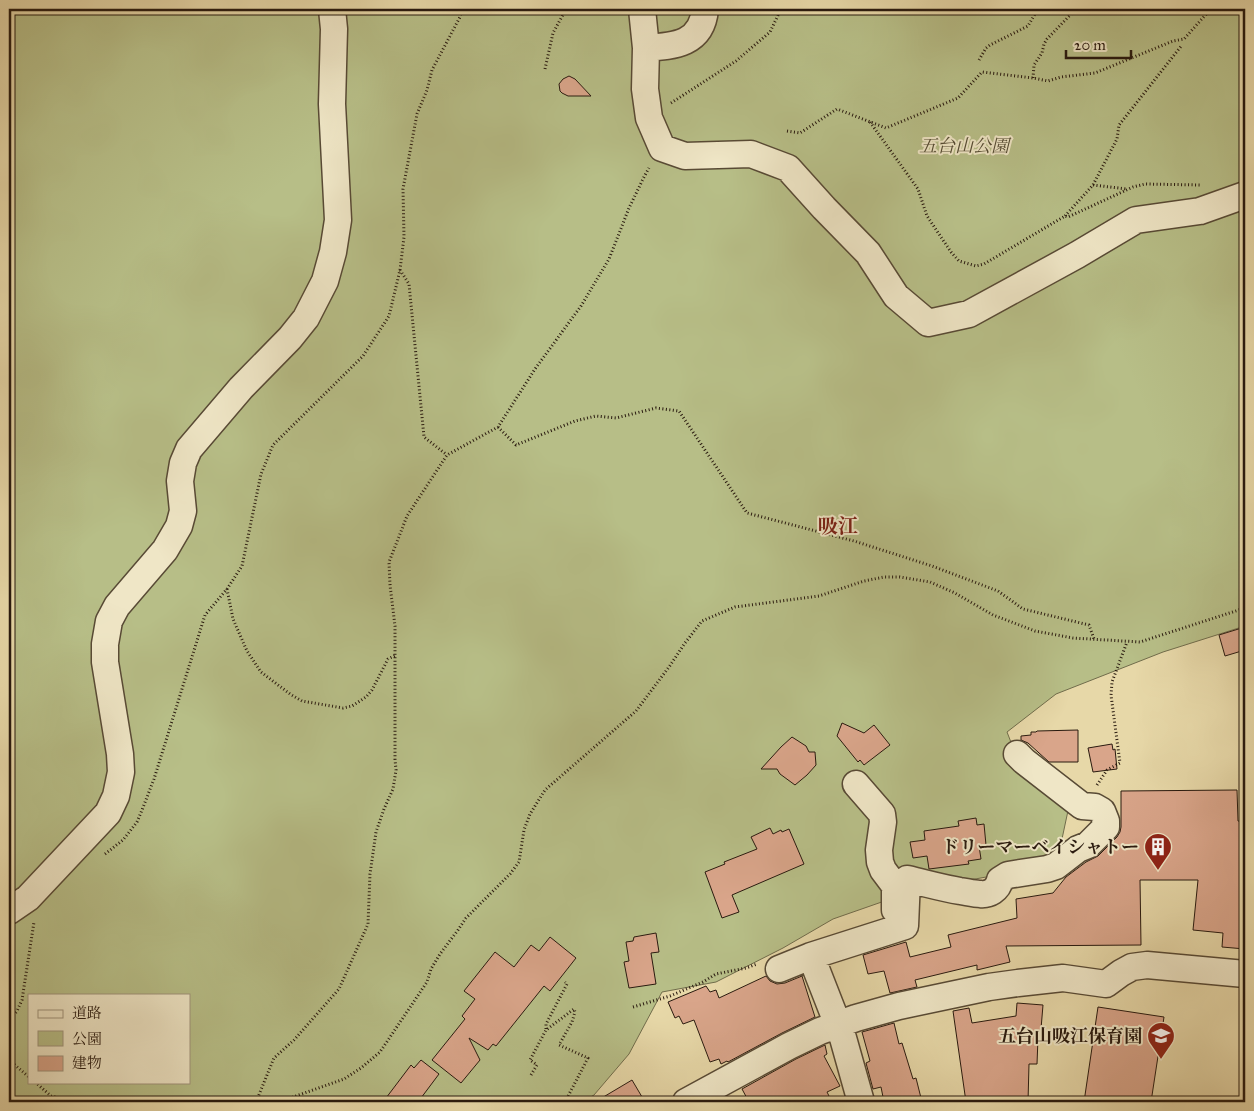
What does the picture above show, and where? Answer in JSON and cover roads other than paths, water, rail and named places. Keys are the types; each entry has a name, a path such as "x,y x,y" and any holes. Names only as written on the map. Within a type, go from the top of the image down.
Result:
{"street":[{"path":"9,911 28,898 108,813 116,796 121,772 120,754 105,662 105,644 109,621 117,606 165,550 180,526 183,511 180,481 183,463 189,448 241,388 290,338 306,318 325,281 334,252 338,220 332,104 334,30 332,9"},
{"path":"642,9 646,48 644,89 650,118 662,148 685,156 751,154 788,168 868,253 896,296 928,323 969,314 1077,255 1136,220 1200,211 1245,195"},
{"path":"646,48 683,43 694,35 705,15 705,9"},
{"path":"770,966 811,956 905,926 907,879 981,895 992,892 999,885 1000,880 1008,875 1047,870 1056,866 1078,849 1088,845 1106,827 1102,811 1095,807 1082,806 1017,754"},
{"path":"856,784 882,814 880,862 894,886 896,929"},
{"path":"811,956 837,1024 861,1102"},
{"path":"686,1102 789,1046 837,1024 899,1006 1018,983 1063,978 1106,984 1132,967 1148,965 1245,974"}],"place":[{"name":"ドリーマーベイシャトー","path":"1158,871"},
{"name":"五台山吸江保育園","path":"1161,1060"}],"district":[{"name":"吸江","path":"838,526"}],"park label":[{"name":"五台山公園","path":"964,146"}]}
